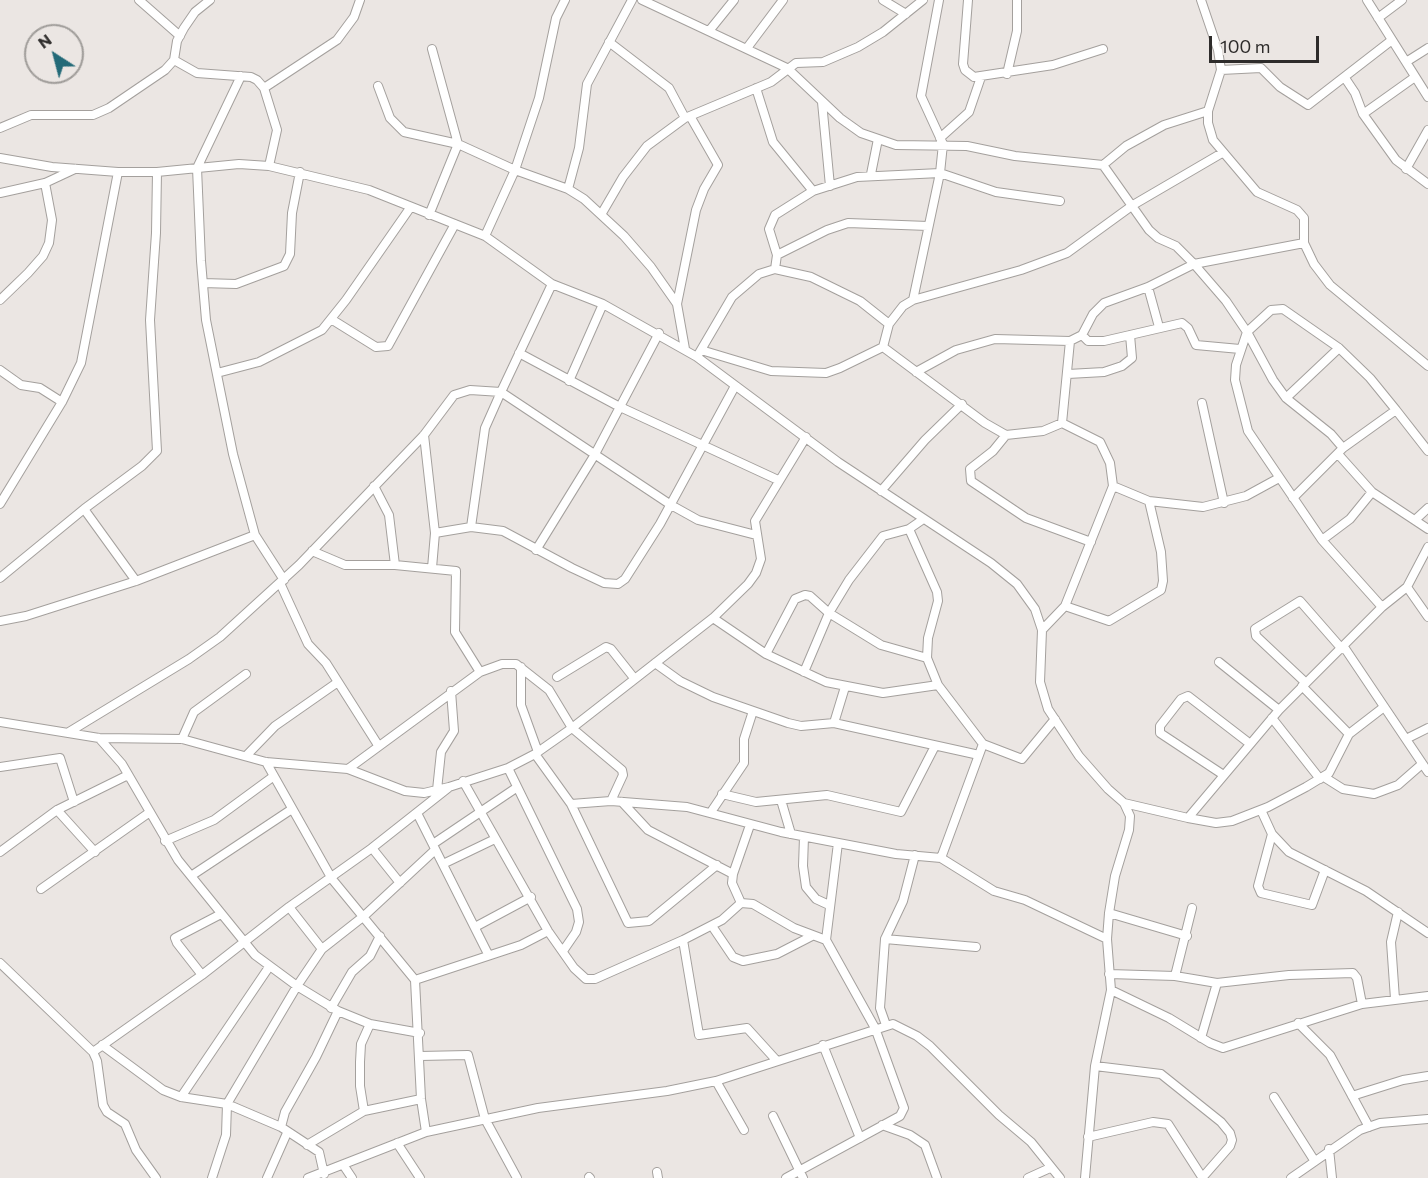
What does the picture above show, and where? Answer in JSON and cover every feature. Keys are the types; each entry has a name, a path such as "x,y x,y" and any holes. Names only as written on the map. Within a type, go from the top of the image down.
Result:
{"street":[{"path":"139,0 180,36"},
{"path":"0,128 32,115 93,115 103,111 158,76 174,60 180,36 195,12 210,0"},
{"path":"264,88 337,40 354,17 360,0"},
{"path":"485,236 515,170 539,98 556,18 565,0"},
{"path":"568,189 579,148 587,84 632,0"},
{"path":"642,0 787,68 822,102 861,133 896,145 941,141 1103,165 1149,230 1158,238 1176,246 1226,301 1286,398 1331,434 1340,451 1372,492 1428,529"},
{"path":"710,32 734,0"},
{"path":"747,48 783,0"},
{"path":"883,0 906,14"},
{"path":"602,213 623,177 647,146 687,117 771,82 787,68 807,61 830,60 883,32 924,0"},
{"path":"913,300 940,173 941,141 921,96 939,0"},
{"path":"968,0 963,64 969,74 981,77 1007,74 1053,65 1103,49"},
{"path":"1007,74 1017,31 1017,0"},
{"path":"1201,0 1218,50 1221,70 1208,111 1208,123 1222,153 1257,192 1297,210 1304,218 1304,243 1314,264 1330,285 1428,366"},
{"path":"1367,0 1428,97"},
{"path":"1378,18 1402,0"},
{"path":"1221,70 1260,68 1280,87 1306,105 1346,78 1392,40"},
{"path":"609,42 669,88 718,165 704,189 696,210 677,304 685,349"},
{"path":"1406,62 1428,48"},
{"path":"429,215 458,144 432,49"},
{"path":"174,60 197,73 251,77 264,88 277,130 269,166"},
{"path":"241,76 197,168 206,320 216,373 231,445 255,535 282,582 308,644 339,682 378,744"},
{"path":"941,141 969,112 981,77"},
{"path":"1364,114 1415,77"},
{"path":"1346,78 1356,93 1364,114 1396,160 1428,184"},
{"path":"378,86 390,118 404,132 458,144 515,170 568,189 602,213 651,267 677,304"},
{"path":"756,88 769,135 813,191"},
{"path":"822,102 830,186"},
{"path":"1103,165 1126,146 1164,125 1208,111"},
{"path":"1406,169 1428,129"},
{"path":"871,174 878,139"},
{"path":"0,158 118,172 157,172 239,164 269,166 369,190 485,236 552,284 603,304 685,349 771,371 812,373 840,368 883,347 889,324 903,306 913,300 1003,276 1066,253 1133,205 1222,153"},
{"path":"0,193 45,183 78,168"},
{"path":"0,504 75,379 86,349 118,172"},
{"path":"0,578 84,509 142,466 157,451 150,332 157,172"},
{"path":"203,283 236,284 284,266 290,254 292,213 300,172"},
{"path":"775,269 777,255 769,223 783,208 813,191 871,174 940,173 996,192 1060,201"},
{"path":"0,300 43,256 49,243 52,220 45,183"},
{"path":"216,373 259,362 311,337 331,319 410,208"},
{"path":"777,255 827,230 848,223 928,226"},
{"path":"331,319 376,347 387,346 394,339 454,224"},
{"path":"916,372 956,350 995,339 1070,342 1082,335 1094,314 1104,303 1148,286 1194,264 1304,243"},
{"path":"699,353 732,297 759,274 775,269 811,277 860,301 889,324"},
{"path":"471,526 485,428 552,284"},
{"path":"1148,286 1159,327"},
{"path":"570,381 603,304"},
{"path":"1382,607 1322,540 1248,431 1239,403 1235,380 1240,349 1247,332 1271,310 1283,309 1339,348 1370,378 1428,451"},
{"path":"1082,335 1091,342 1182,323 1188,328 1196,345 1240,349"},
{"path":"536,550 594,456 618,406 659,333"},
{"path":"1068,374 1104,372 1122,366 1132,358 1130,335"},
{"path":"1062,423 1070,342"},
{"path":"883,347 985,423 1006,435 1043,431 1062,423 1100,442 1110,464 1113,486 1065,606 1042,630"},
{"path":"1286,398 1339,348"},
{"path":"519,353 618,406 778,480"},
{"path":"699,353 735,386 922,520 991,563 1017,584 1035,609 1042,630 1040,682 1042,694 1055,719 1091,770 1124,803 1130,816 1129,830 1115,876 1108,913 1107,939 1111,990 1095,1066 1085,1178"},
{"path":"0,370 21,385 40,388 62,402"},
{"path":"435,533 471,526 504,531 536,550 604,583 618,584 625,579 671,505 735,386"},
{"path":"69,732 189,659 220,637 282,582 312,551 424,435 454,395 470,390 501,392 594,456 671,505 698,519 756,535"},
{"path":"1202,403 1224,503"},
{"path":"881,491 925,440 962,404"},
{"path":"1293,498 1340,451 1395,410"},
{"path":"424,435 435,533 432,568"},
{"path":"1006,435 993,452 970,470 971,481 1026,518 1091,542"},
{"path":"0,722 99,738 182,739 266,762 348,769 405,790 424,793 508,768 536,753 572,728 713,618 756,573 761,559 755,521 806,437"},
{"path":"1113,486 1149,501 1191,507 1224,503 1260,490 1279,478"},
{"path":"374,486 389,515 395,565"},
{"path":"1322,540 1350,519 1372,492"},
{"path":"1065,606 1109,621 1161,590 1163,580 1161,552 1149,501"},
{"path":"1415,520 1428,508"},
{"path":"84,509 136,581"},
{"path":"804,672 829,613 849,580 883,536 909,530 922,520"},
{"path":"909,530 938,592 927,658 938,685 983,744 1022,759 1055,719"},
{"path":"0,621 26,616 136,581 255,535"},
{"path":"1188,818 1222,774 1304,684 1382,607 1407,587 1428,547"},
{"path":"312,551 345,565 395,565 456,571 455,632 480,672"},
{"path":"1407,587 1428,617"},
{"path":"766,654 795,599 799,596 810,596 829,613 881,645 927,658"},
{"path":"1349,734 1256,636 1255,629 1300,601 1343,648 1428,772"},
{"path":"713,618 766,654 826,682 883,693 938,685"},
{"path":"557,677 606,647 611,649 634,678"},
{"path":"1219,662 1279,711"},
{"path":"655,663 694,688 753,711 801,726 834,723 979,755"},
{"path":"348,769 378,744 451,691 480,672 502,664 522,667 557,699 572,728 622,770 623,775 611,801"},
{"path":"522,667 521,705 536,753 572,804 582,831 628,923 649,921 717,865"},
{"path":"182,739 194,712 246,674"},
{"path":"246,756 275,726 339,682"},
{"path":"834,723 845,687"},
{"path":"437,790 441,752 454,731 451,691"},
{"path":"1222,774 1160,733 1160,726 1181,699 1188,696 1249,743"},
{"path":"1124,803 1216,823 1232,821 1261,810 1322,778 1332,768 1349,734 1384,707"},
{"path":"711,812 746,758 743,745 753,711"},
{"path":"1272,718 1322,778 1342,789 1374,794 1398,785 1422,764"},
{"path":"1406,739 1428,728"},
{"path":"99,738 116,755 165,841 244,944 269,967 334,1010 369,1024 420,1033"},
{"path":"941,858 983,744"},
{"path":"722,794 756,802 827,795 901,812 935,746"},
{"path":"0,767 60,758 74,802"},
{"path":"266,762 332,879 416,980 421,1099 426,1132"},
{"path":"508,768 577,909 579,922 576,932 563,951"},
{"path":"0,852 57,810 128,775"},
{"path":"165,841 214,820 274,776"},
{"path":"463,781 531,897 548,931 580,975 586,979 595,979 712,926 741,903 753,904 780,921 826,940"},
{"path":"93,1052 332,879 449,787"},
{"path":"212,1178 226,1135 227,1104 297,986 322,949 364,916 434,847 516,788"},
{"path":"782,800 790,834"},
{"path":"572,804 611,801 687,807 804,837 941,858 951,862 994,891 1024,900 1107,939"},
{"path":"622,802 648,830 732,873"},
{"path":"191,876 292,809"},
{"path":"57,810 95,852"},
{"path":"1261,810 1272,834 1289,852 1398,912 1428,933"},
{"path":"42,889 150,812"},
{"path":"417,813 488,954"},
{"path":"741,903 733,886 732,873 750,825"},
{"path":"1272,834 1258,886 1261,893 1312,905 1324,870"},
{"path":"804,837 803,866 806,887 816,899 829,904"},
{"path":"443,864 495,839"},
{"path":"786,1178 801,1175 900,1116 904,1108 875,1029 826,940 838,843"},
{"path":"372,849 400,883"},
{"path":"886,1025 880,1008 885,939 903,901 915,855"},
{"path":"475,927 531,897"},
{"path":"290,908 322,949"},
{"path":"1175,976 1187,936 1192,908"},
{"path":"1395,999 1391,942 1398,912"},
{"path":"1108,913 1187,936"},
{"path":"202,975 177,944 175,938 220,914"},
{"path":"712,926 733,957 743,961 777,954 812,936"},
{"path":"416,980 488,954 521,945 548,931"},
{"path":"267,1178 284,1130 285,1112 316,1057 352,972 370,956 380,936"},
{"path":"885,939 976,947"},
{"path":"683,940 699,1035 747,1028 777,1062"},
{"path":"0,963 93,1052 97,1061 102,1105 107,1112 125,1124 136,1150 156,1178"},
{"path":"181,1096 269,967"},
{"path":"1109,974 1175,976 1217,982 1289,975 1353,973 1357,978 1362,1004"},
{"path":"1201,1038 1217,982"},
{"path":"1111,990 1170,1018 1201,1038 1223,1048 1362,1004 1428,996"},
{"path":"1298,1023 1330,1055 1369,1126"},
{"path":"364,1111 360,1086 361,1044 369,1024"},
{"path":"308,1178 324,1174 426,1132 538,1108 667,1091 716,1081 886,1025 901,1026 930,1046 999,1115 1031,1142 1060,1178"},
{"path":"102,1045 156,1086 181,1096 227,1104 284,1130 319,1152 324,1174"},
{"path":"823,1045 860,1138"},
{"path":"420,1056 468,1055 485,1119 517,1178"},
{"path":"1088,1137 1153,1122 1168,1124 1207,1176 1227,1151 1232,1140 1221,1122 1161,1074 1095,1066"},
{"path":"1352,1096 1403,1080 1428,1076"},
{"path":"716,1081 744,1130"},
{"path":"1274,1097 1314,1160"},
{"path":"307,1145 364,1111 421,1099"},
{"path":"267,1122 285,1112"},
{"path":"773,1116 801,1175"},
{"path":"1291,1178 1329,1149 1369,1126 1380,1123 1428,1120"},
{"path":"882,1125 910,1135 925,1145 937,1178"},
{"path":"397,1143 420,1178"},
{"path":"1329,1149 1332,1178"},
{"path":"344,1166 352,1178"},
{"path":"1028,1178 1050,1168"}]}
